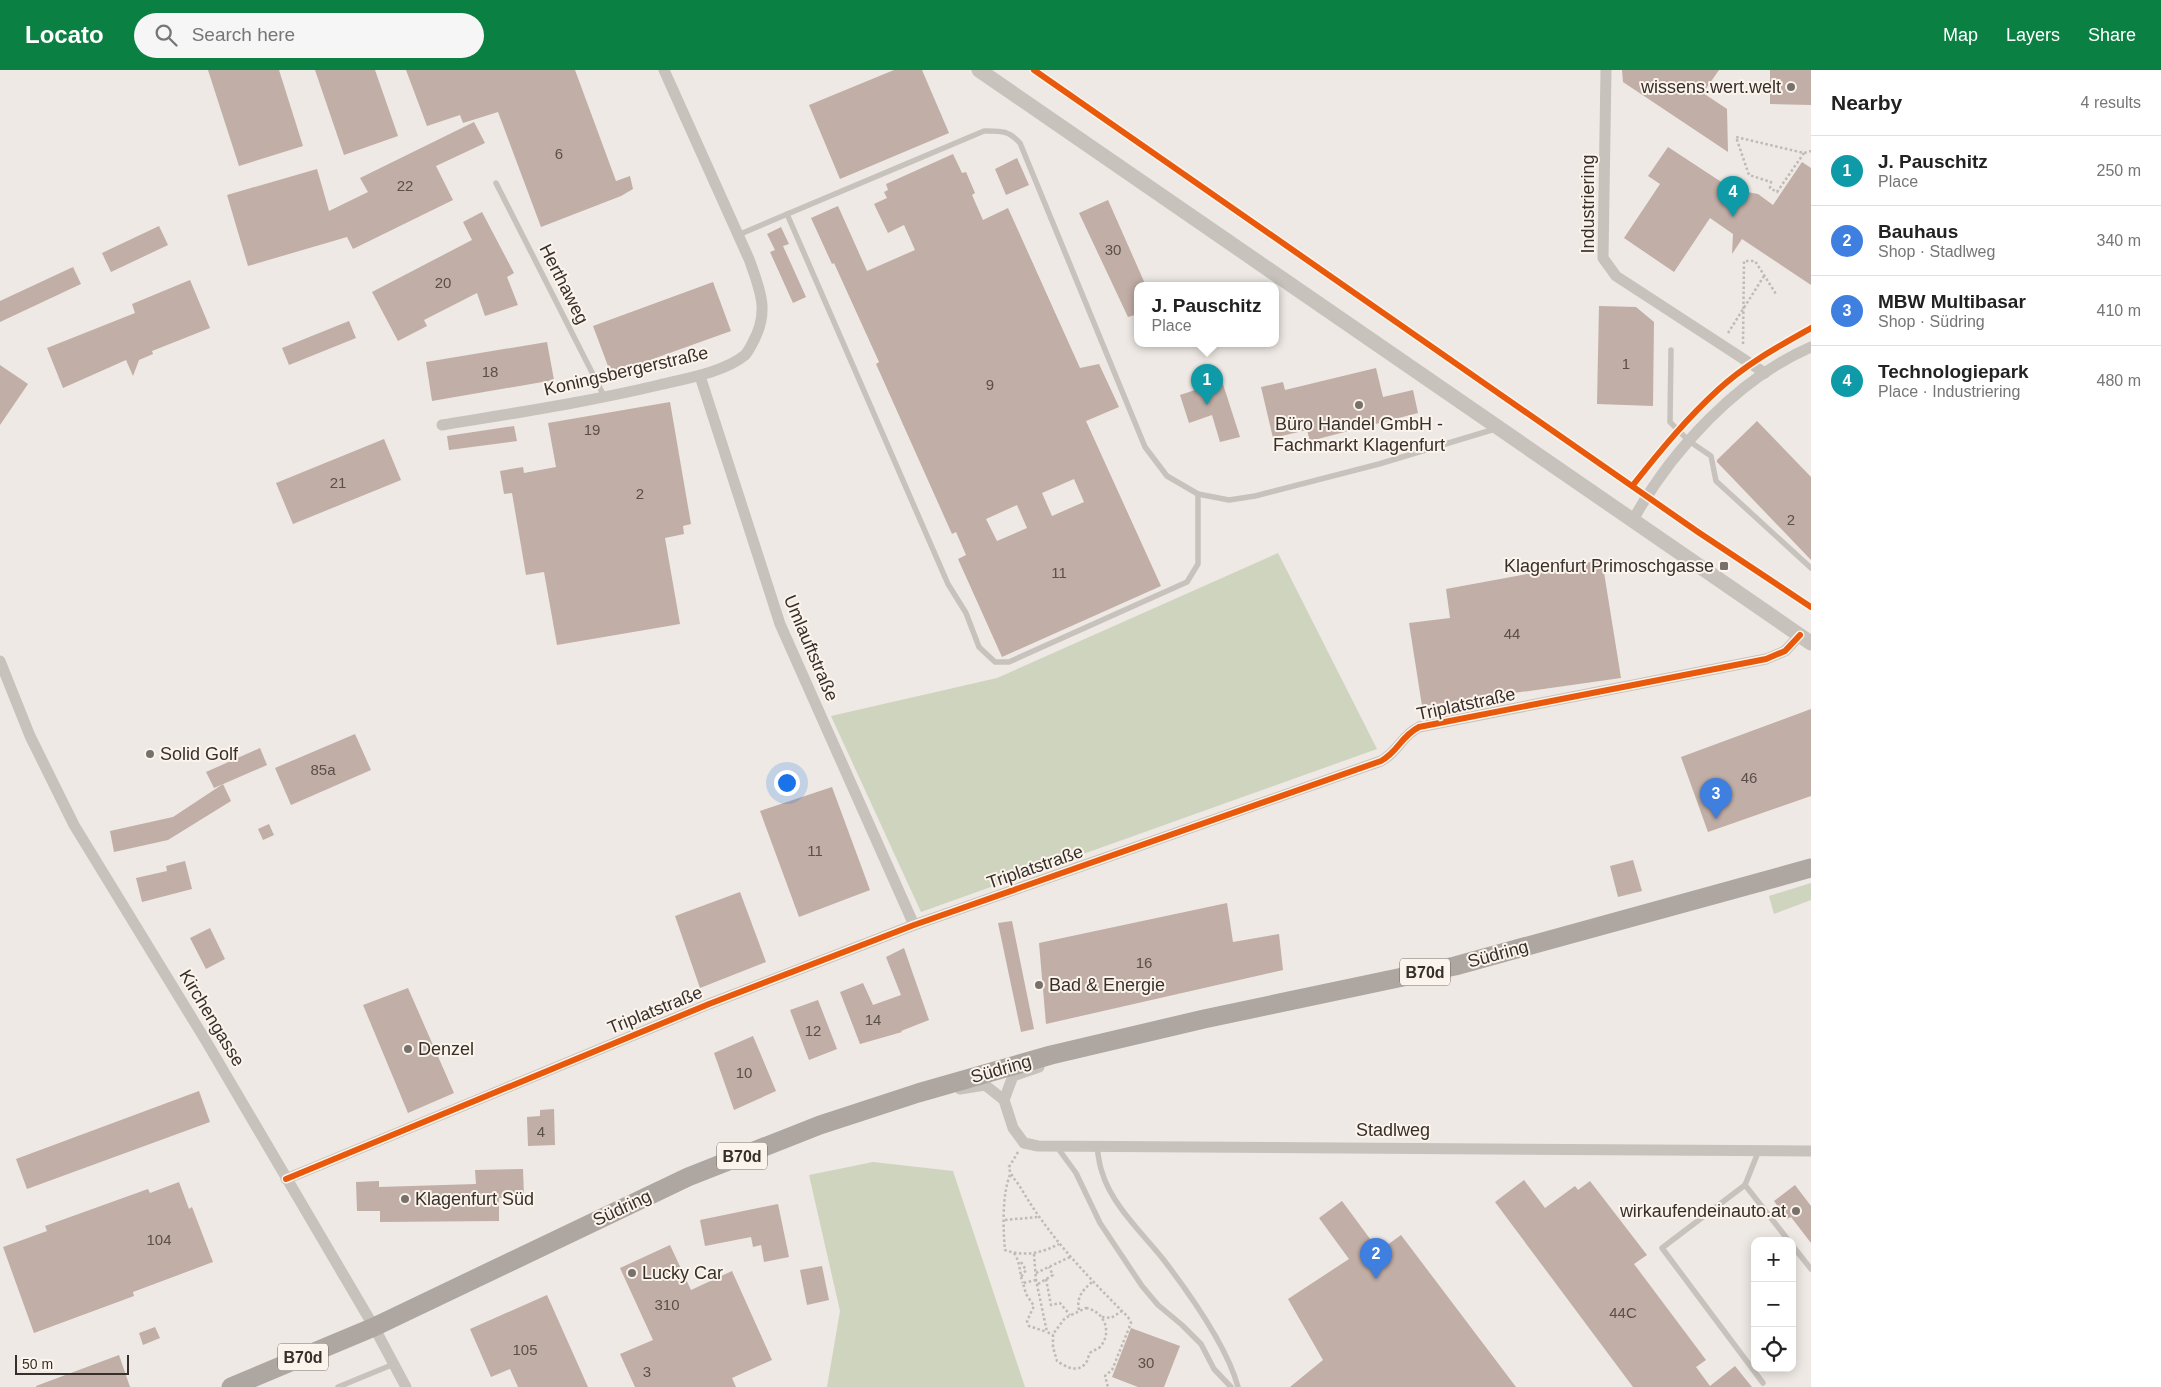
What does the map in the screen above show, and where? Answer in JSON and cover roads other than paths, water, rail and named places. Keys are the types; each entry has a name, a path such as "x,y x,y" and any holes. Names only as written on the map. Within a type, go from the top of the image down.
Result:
{"main road":[{"name":"Südring","path":"231,1387 374,1327 688,1177 820,1125 918,1093 1051,1056 1204,1019 1455,966 1811,868"}],"street":[{"name":"Koningsbergerstraße","path":"442,424 605,398 700,376 721,368 746,354 759,332 764,308 760,287 664,70"},
{"path":"979,70 1805,639"},
{"name":"Industriering","path":"1606,70 1603,258 1616,276 1765,374"},
{"path":"1633,520 1647,495 1688,441 1725,406 1765,374 1811,347"},
{"name":"Umlauftstraße","path":"700,376 780,624 914,925"},
{"name":"Triplatstraße","path":"286,1179 709,1004 914,925 1381,761 1392,755 1406,734 1419,726 1766,659 1785,651 1805,639"},
{"name":"Kirchengasse","path":"0,661 30,736 74,825 206,1041 374,1327 406,1387"},
{"path":"918,1093 985,1085 1004,1100 1013,1076 1038,1068 1051,1056"},
{"name":"Stadlweg","path":"1004,1100 1013,1128 1024,1143 1056,1146 1811,1151"}],"lane":[{"path":"738,235 984,131 1001,131 1012,134 1020,143 1145,447 1167,476 1198,494 1229,500 1255,496 1379,464 1499,427"},
{"name":"Herthaweg","path":"496,183 605,398"},
{"path":"787,214 948,584 966,612 979,647 995,662 1009,662 1187,582 1198,564 1198,494"},
{"path":"1671,350 1670,422 1688,441 1711,456 1716,481 1811,568"},
{"path":"1056,1146 1076,1173 1100,1223 1142,1286 1158,1305 1182,1325 1200,1344 1214,1369 1231,1387"},
{"path":"1097,1146 1102,1173 1112,1194 1163,1260 1198,1310 1230,1365 1238,1387"},
{"path":"1759,1150 1745,1185 1662,1248 1764,1383"},
{"path":"1745,1185 1786,1237"},
{"path":"1796,1250 1811,1269"},
{"path":"338,1387 394,1364"}],"place":[{"name":"wissens.wert.welt","path":"1791,87"},
{"name":"Technologiepark","path":"1733,217"},
{"name":"J. Pauschitz","path":"1207,405"},
{"name":"Büro Handel GmbH - Fachmarkt Klagenfurt","path":"1359,405"},
{"name":"Klagenfurt Primoschgasse","path":"1724,566"},
{"name":"Solid Golf","path":"150,754"},
{"name":"MBW Multibasar","path":"1716,819"},
{"name":"Bad & Energie","path":"1039,985"},
{"name":"Denzel","path":"408,1049"},
{"name":"Klagenfurt Süd","path":"405,1199"},
{"name":"wirkaufendeinauto.at","path":"1796,1211"},
{"name":"Lucky Car","path":"632,1273"},
{"name":"Bauhaus","path":"1376,1279"}]}
